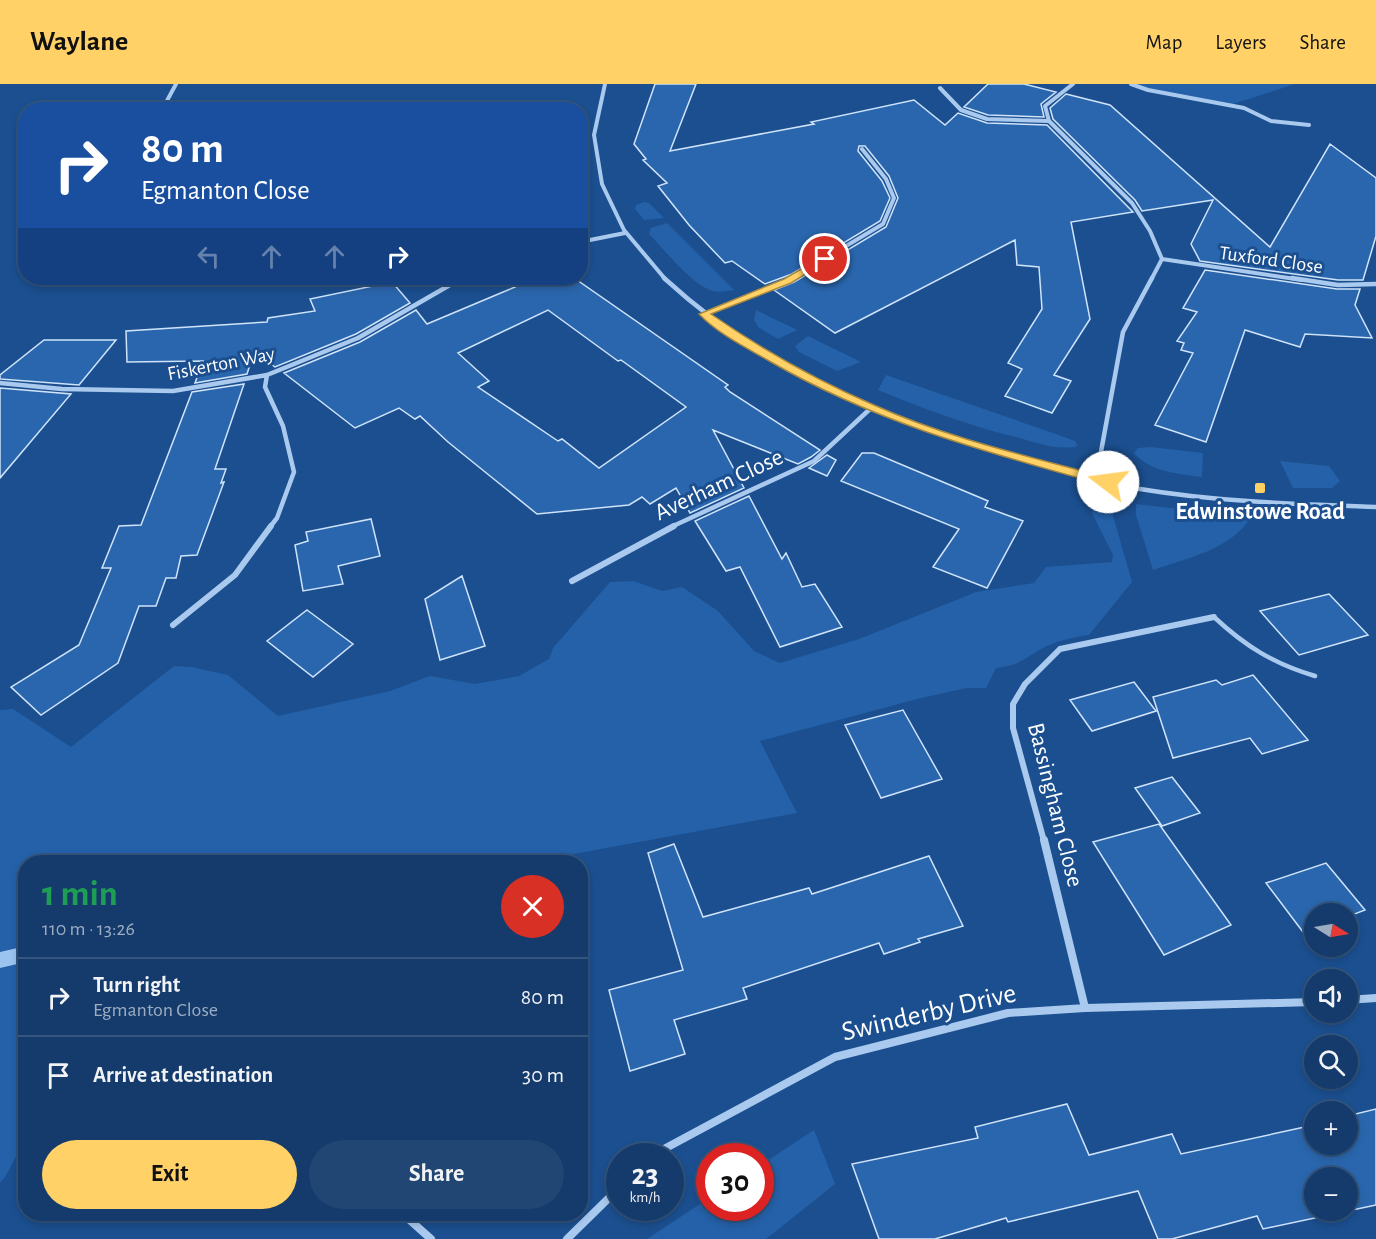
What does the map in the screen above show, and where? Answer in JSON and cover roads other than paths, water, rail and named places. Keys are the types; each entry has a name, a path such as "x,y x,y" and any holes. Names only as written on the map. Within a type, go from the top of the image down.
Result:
{"street":[{"path":"166,102 176,84"},
{"path":"604,84 593,128 595,162 611,209 625,233 658,274 704,314 749,345 802,376 871,408 958,440 1096,479 1189,495 1270,503 1376,507"},
{"path":"1073,84 1045,106 1049,121 1132,203 1150,231 1161,259 1123,332 1096,479"},
{"path":"1131,84 1148,90 1244,108 1271,121 1309,125"},
{"path":"940,88 961,111 987,119 1049,121"},
{"path":"704,314 787,281 883,224 894,198 885,179 861,149"},
{"path":"588,240 625,233"},
{"name":"Tuxford Close","path":"1161,259 1338,285 1376,284"},
{"name":"Fiskerton Way","path":"0,383 62,389 173,391 267,375 358,338 450,285"},
{"path":"173,625 235,575 277,518 294,472 283,426 265,387 267,375"},
{"name":"Averham Close","path":"572,581 667,529 814,461 871,408"},
{"name":"Bassingham Close","path":"1086,1008 1045,844 1012,728 1013,704 1025,684 1060,648 1214,617"},
{"path":"1358,999 1376,998"},
{"name":"Swinderby Drive","path":"675,1143 835,1058 1008,1013 1086,1008 1304,1002"},
{"path":"588,1218 606,1201"},
{"path":"411,1221 432,1239"},
{"path":"567,1239 585,1221"}],"lane":[{"name":"Bassingham Close","path":"1214,617 1239,642 1280,667 1315,676"}],"waterway":[{"path":"0,960 18,956"}],"place":[{"name":"Edwinstowe Road","path":"1260,488"}]}
